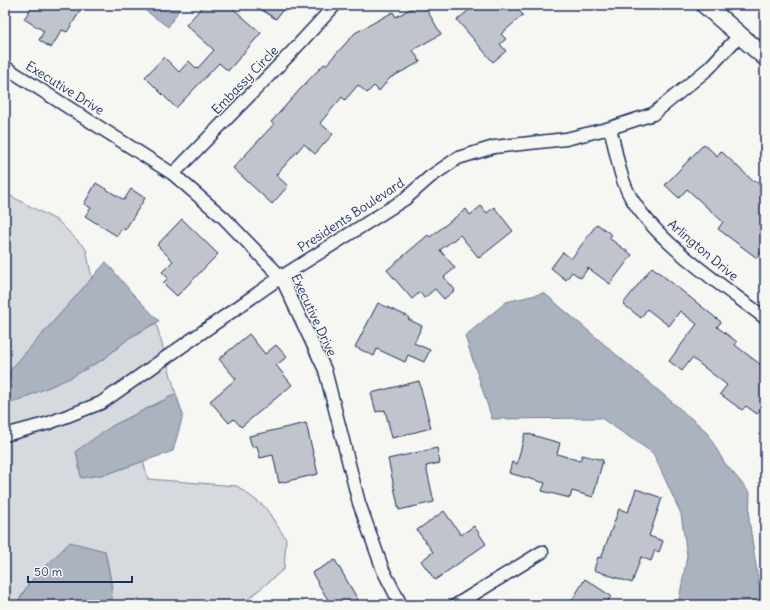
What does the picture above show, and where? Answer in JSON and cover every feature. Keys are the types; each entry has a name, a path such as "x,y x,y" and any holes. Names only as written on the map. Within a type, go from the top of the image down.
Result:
{"street":[{"name":"Embassy Circle","path":"173,174 289,55 335,5"},
{"path":"705,5 765,57"},
{"name":"Presidents Boulevard","path":"5,434 49,423 101,402 281,277 405,199 430,176 458,158 494,147 566,139 610,128 653,114 709,68 739,36"},
{"name":"Executive Drive","path":"5,67 173,174 224,218 281,277 325,370 359,503 383,570 401,605"},
{"name":"Arlington Drive","path":"610,128 619,164 629,194 641,212 664,239 765,318"},
{"path":"456,605 542,552"}],"shaded area":[{"path":"138,5 182,5 168,27"},
{"path":"5,193 58,221 86,249 92,279 5,376"},
{"path":"106,262 132,293 159,321 129,338 104,359 68,379 14,402 5,401 5,376"},
{"path":"544,293 706,431 724,462 750,493 749,520 762,605 678,605 687,556 681,514 653,453 601,418 492,419 465,336 506,302"},
{"path":"156,323 176,394 112,426 107,474 143,461 148,479 237,486 265,507 286,539 284,569 241,605 112,605 111,582 105,551 29,583 16,605 5,605 5,401 14,402 104,359 129,338"},
{"path":"176,394 183,415 173,451 107,474 81,478 76,451 112,426"},
{"path":"70,542 105,551 111,582 112,605 16,605 29,583"}],"building":[{"path":"33,5 84,5 67,32 62,30 51,48 39,40 44,31 24,19"},
{"path":"204,5 229,5 261,33 228,71 219,63 176,108 145,77 164,57 179,72 189,61 197,69 214,50 186,25"},
{"path":"254,5 286,5 276,19"},
{"path":"417,5 424,5 441,34 413,50 420,62 390,78 379,91 374,86 367,93 358,85 345,100 342,97 320,123 333,134 315,154 304,144 276,175 288,186 272,204 233,168 274,124 271,122 304,85 324,64 326,65 355,33 393,12 396,17"},
{"path":"475,5 514,5 523,15 501,34 506,39 500,44 506,51 493,62 457,20"},
{"path":"704,144 717,156 721,151 754,182 755,181 765,189 765,247 757,258 718,229 723,222 687,189 679,198 665,185"},
{"path":"96,183 124,200 131,189 145,198 125,230 122,228 117,236 85,216 91,208 84,204"},
{"path":"481,206 487,213 494,207 513,231 479,258 460,235 440,250 455,268 444,277 455,290 444,299 435,289 424,298 420,292 412,299 387,270 428,235 430,237 466,209 470,215"},
{"path":"182,219 218,254 177,296 163,283 168,278 162,272 173,261 157,245"},
{"path":"597,224 612,235 609,238 632,255 610,284 588,268 581,278 572,272 566,280 551,268 563,252 571,259"},
{"path":"652,267 721,322 717,327 737,342 735,345 765,368 765,403 757,414 746,406 742,410 720,394 727,385 692,358 682,371 669,361 697,324 680,311 669,326 647,309 641,318 623,304"},
{"path":"378,303 409,317 408,319 422,326 414,343 430,350 424,362 408,355 405,362 377,349 374,356 355,347"},
{"path":"249,334 265,354 276,345 287,357 276,365 292,385 241,427 234,419 229,423 210,401 236,379 219,359"},
{"path":"419,381 431,428 392,438 385,410 376,412 371,393"},
{"path":"306,423 318,474 279,483 273,455 260,458 257,446 252,447 249,436"},
{"path":"525,433 560,443 557,454 580,461 582,455 603,460 593,497 572,491 570,498 542,491 545,483 509,473 512,462 517,464"},
{"path":"437,448 440,463 426,466 434,502 399,510 388,459"},
{"path":"636,489 662,498 649,536 663,541 659,552 655,550 651,561 641,557 632,583 594,570 598,557 601,558 619,509 628,512"},
{"path":"444,511 461,535 474,526 486,544 435,580 421,561 433,552 417,530"},
{"path":"335,560 361,605 331,605 312,573"},
{"path":"585,579 611,596 606,605 569,605"}]}
